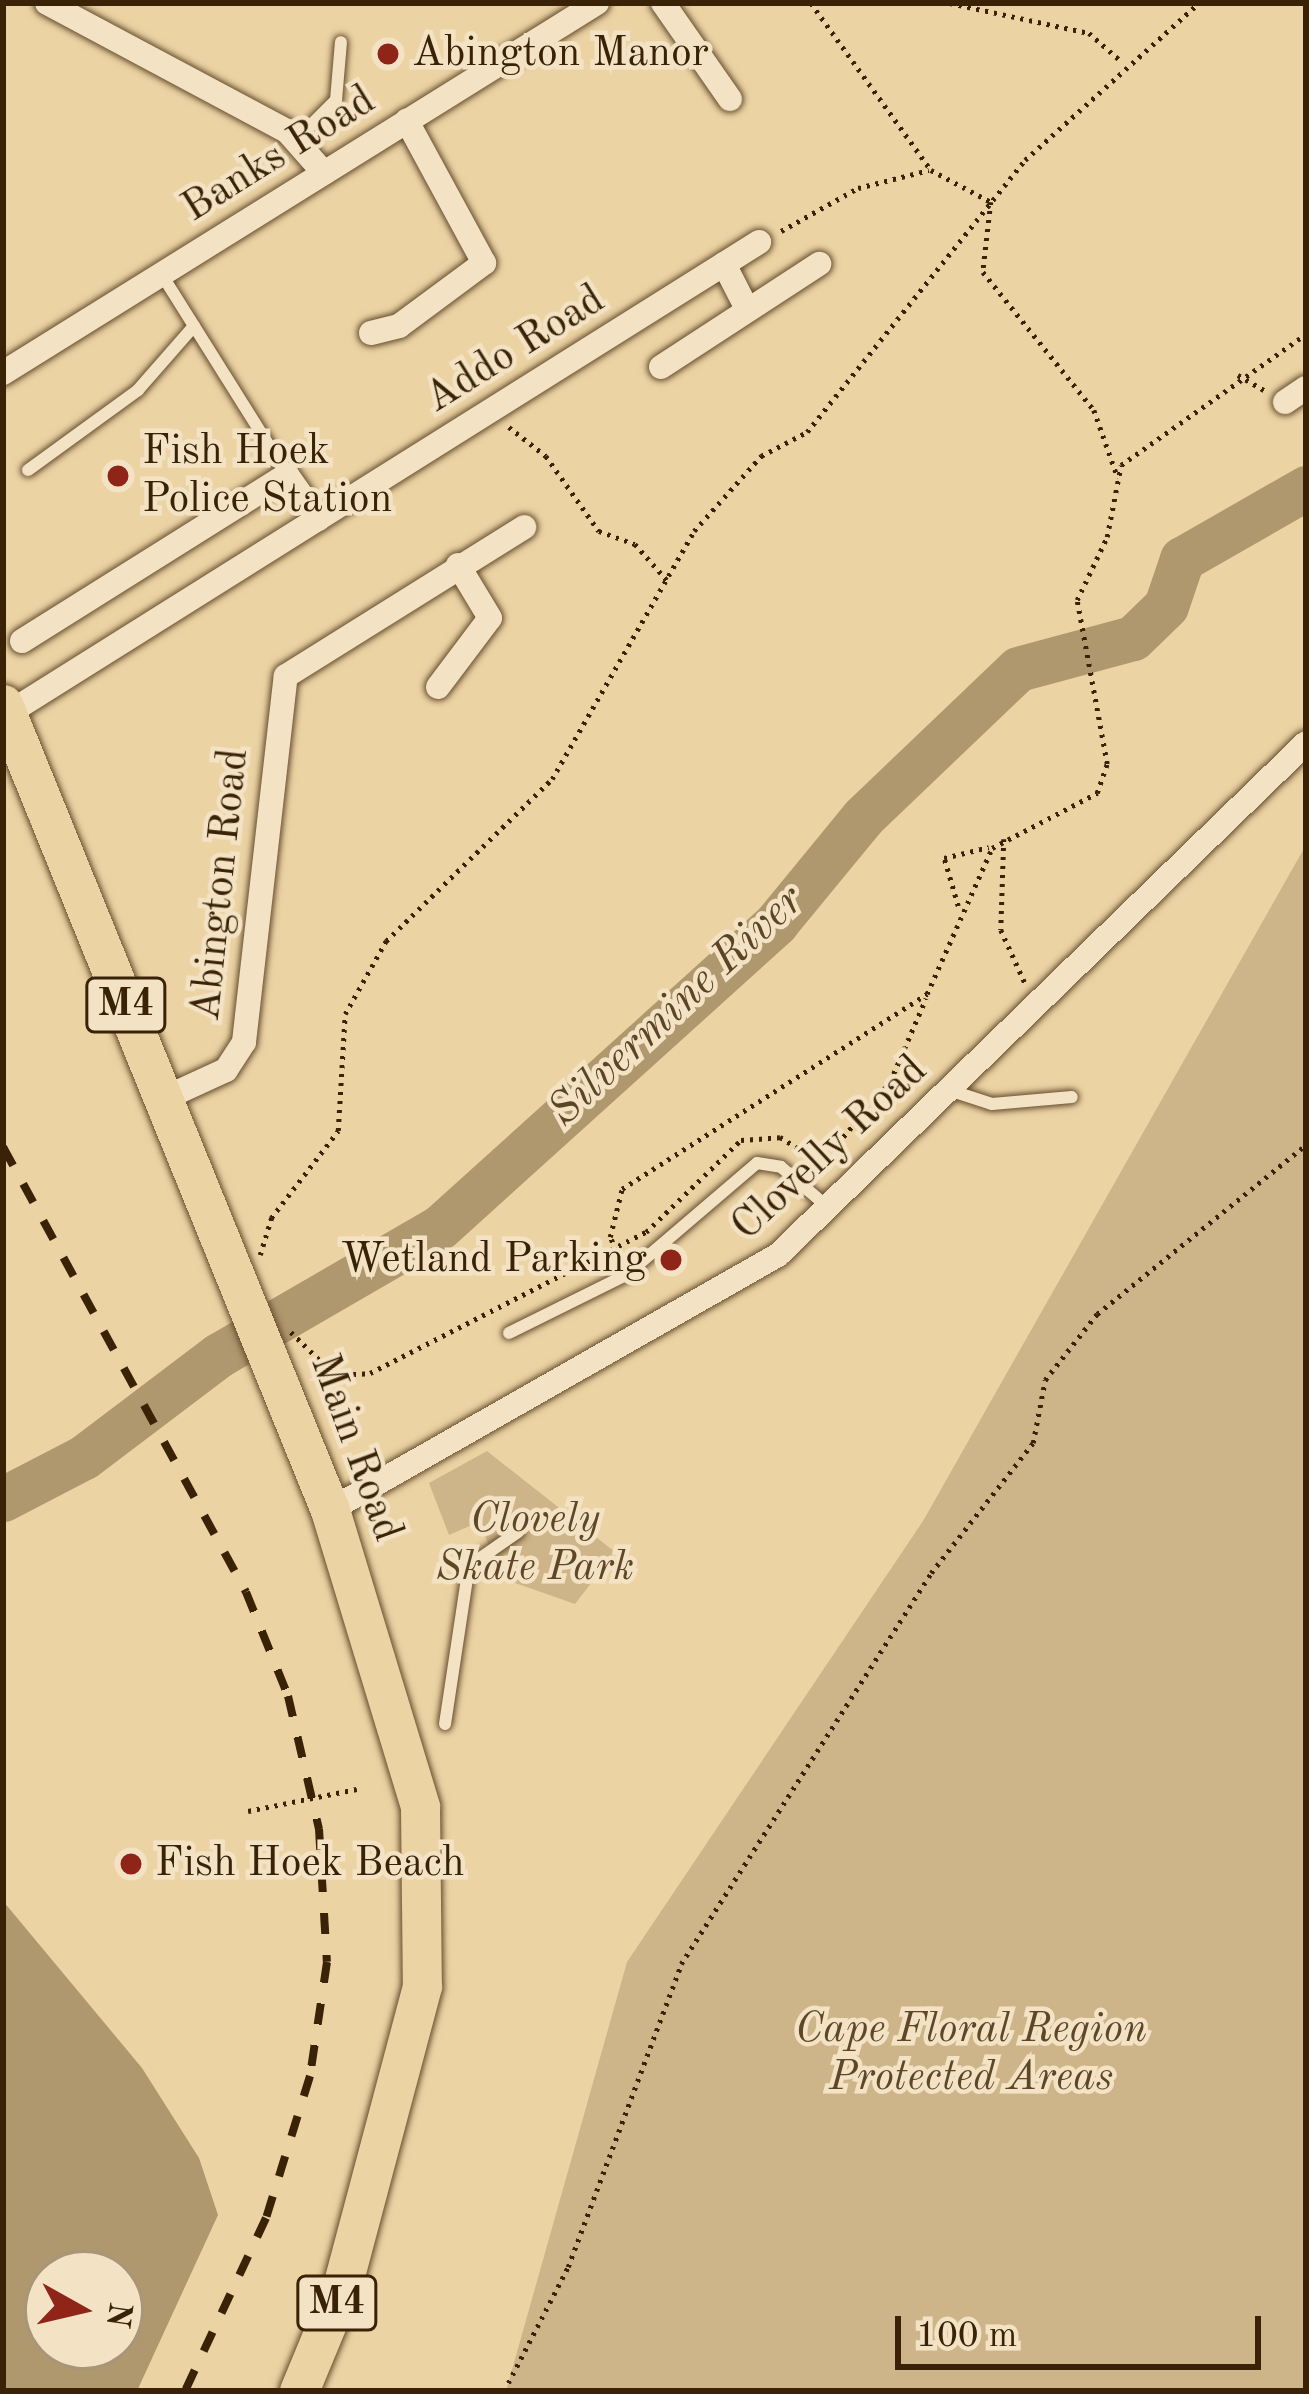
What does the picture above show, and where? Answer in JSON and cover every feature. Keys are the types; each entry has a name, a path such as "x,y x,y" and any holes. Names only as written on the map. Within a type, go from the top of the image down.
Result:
{"main road":[{"name":"Main Road","path":"5,709 250,1306 282,1347 418,1797 427,1940 342,2287 299,2391"}],"street":[{"path":"47,3 298,138 324,173"},
{"name":"Banks Road","path":"3,374 597,3"},
{"path":"663,3 730,99"},
{"path":"371,332 399,326 484,263 406,121"},
{"name":"Addo Road","path":"5,709 759,242"},
{"path":"661,367 819,264"},
{"path":"724,265 747,309"},
{"path":"22,640 287,475 318,519"},
{"path":"439,687 490,618 458,566 524,527"},
{"name":"Abington Road","path":"165,1098 226,1070 244,1042 283,683 315,651 458,566"},
{"name":"Clovelly Road","path":"330,1510 680,1318 830,1210 1306,743"}],"lane":[{"path":"298,138 336,100 341,42"},
{"path":"162,275 287,475"},
{"path":"28,470 138,390 194,326"},
{"path":"952,1091 992,1104 1072,1097"},
{"path":"509,1333 626,1275 757,1162 804,1186 830,1210"},
{"path":"445,1724 468,1570 518,1532"}],"path":[{"path":"811,3 931,170 991,202"},
{"path":"950,3 1089,33 1124,64"},
{"path":"260,1256 271,1218 338,1131 345,1015 386,941 552,779 694,532 761,456 807,432 991,202 1124,64 1199,3"},
{"path":"759,242 858,188 931,170"},
{"path":"991,202 983,272 1094,410 1118,478"},
{"path":"804,1186 890,1082 958,906 992,848 1097,793 1105,778 1078,613 1118,478 1238,375 1306,334"},
{"path":"1238,375 1296,395"},
{"path":"498,406 599,531 635,544 667,580"},
{"path":"1004,839 1000,930 1010,964 1042,1003"},
{"path":"958,906 944,858 992,848"},
{"path":"626,1275 614,1246 614,1206 630,1182 927,994"},
{"path":"504,2391 568,2267 681,1964 931,1574 1033,1444 1045,1380 1096,1314 1306,1145"},
{"path":"282,1347 348,1379 614,1246"},
{"path":"248,1811 357,1789"}],"green space":[{"name":"Cape Floral Region Protected Areas","path":"1306,845 1306,2391 506,2391 627,1962 923,1521"},
{"name":"Clovely Skate Park","path":"487,1451 615,1552 575,1604 498,1577 481,1521 449,1535 429,1483"}],"shaded area":[{"path":"3,1901 142,2068 199,2158 218,2215 137,2391 3,2391"}],"waterway":[{"name":"Silvermine River","path":"3,1499 84,1457 219,1355 440,1227 776,923 863,817 1018,669 1133,638 1166,606 1182,559 1306,488"}],"railway":[{"path":"3,1147 246,1592 288,1696 319,1829 327,1962 310,2076 266,2218 185,2391"}],"place":[{"name":"Abington Manor","path":"388,54"},
{"name":"Fish Hoek Police Station","path":"118,476"},
{"name":"Wetland Parking","path":"671,1260"},
{"name":"Fish Hoek Beach","path":"131,1864"}]}
